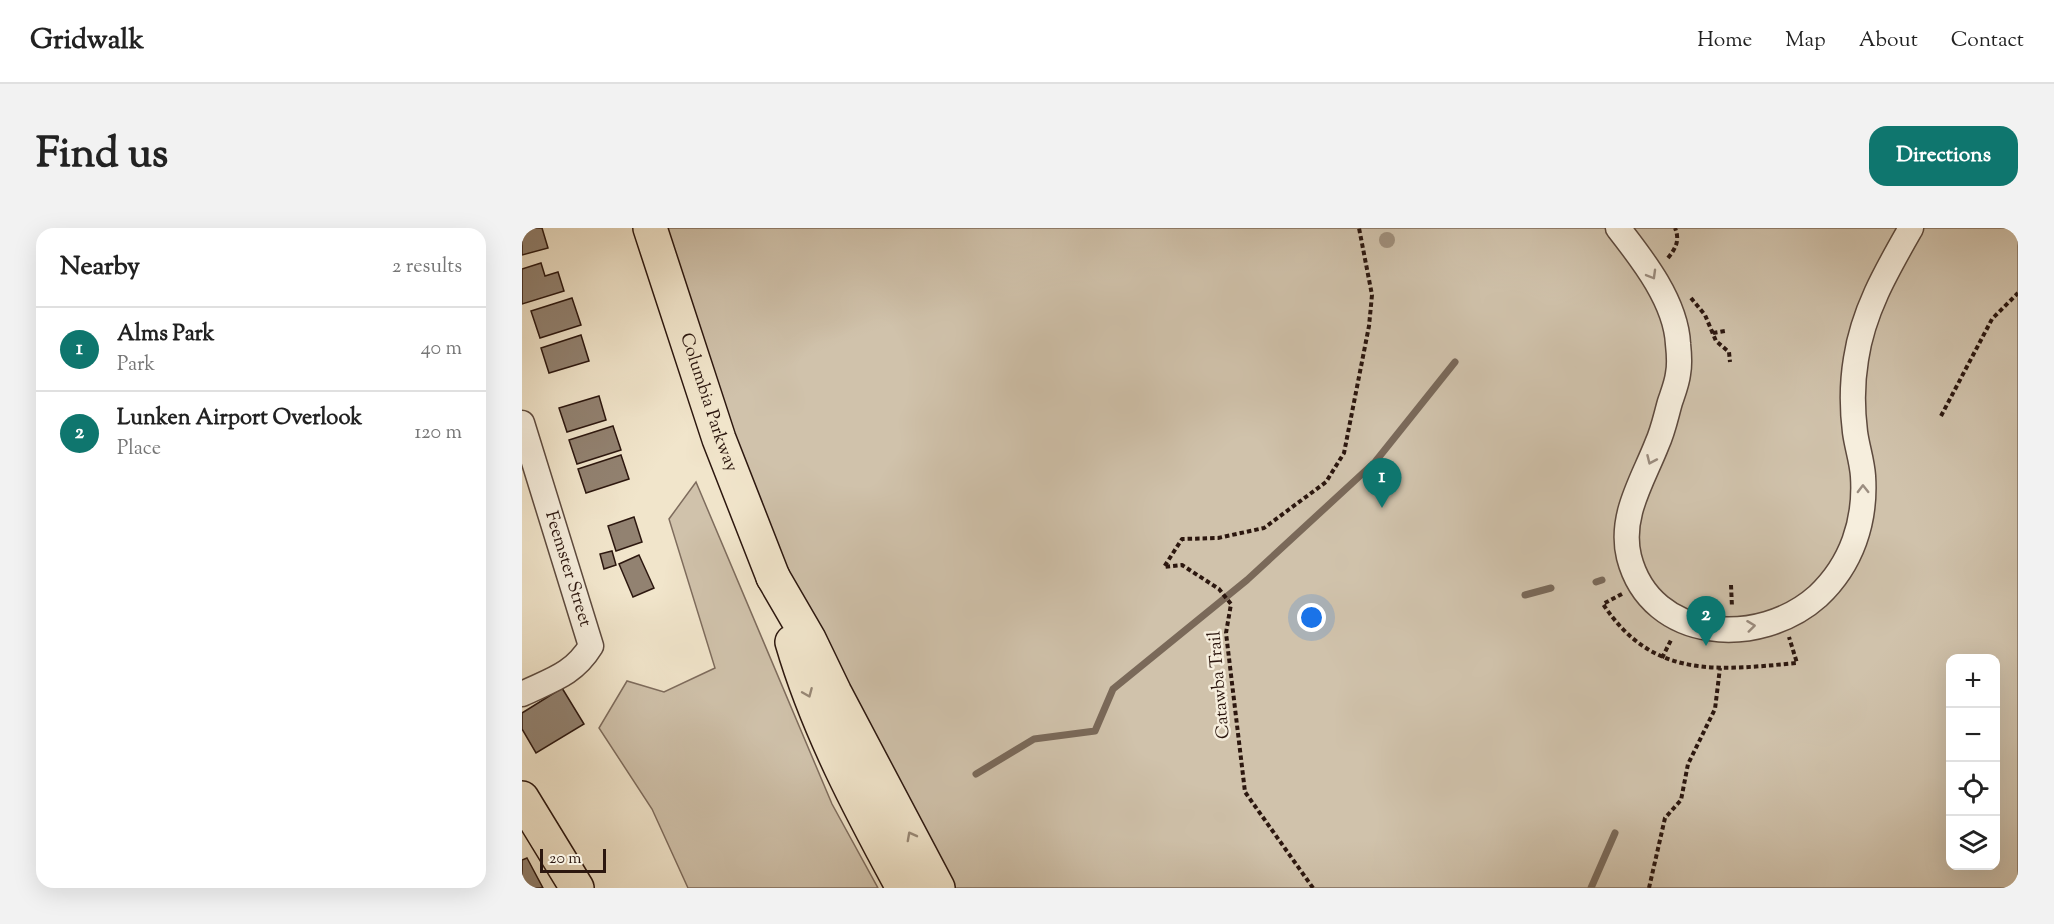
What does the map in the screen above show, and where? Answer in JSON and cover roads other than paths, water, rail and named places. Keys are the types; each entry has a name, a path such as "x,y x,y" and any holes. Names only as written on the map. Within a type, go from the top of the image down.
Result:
{"main road":[{"name":"Columbia Parkway","path":"650,228 719,439 773,577 805,687 862,813 903,888"},
{"name":"Columbia Parkway","path":"773,577 809,639 834,693 938,888"},
{"path":"522,798 577,888"}],"street":[{"path":"1617,228 1650,271 1675,321 1678,342 1678,374 1658,443 1632,504 1627,535 1629,555 1635,575 1659,608 1696,627 1715,629 1760,625 1781,619 1811,602 1826,588 1845,563 1857,535 1864,505 1863,473 1855,432 1852,390 1856,358 1863,326 1878,286 1911,228"},
{"name":"Feemster Street","path":"522,423 591,646 582,661 572,670 522,694"}],"waterway":[{"path":"976,774 1034,739 1095,731 1113,689 1247,580 1375,462 1455,362"},
{"path":"1596,582 1602,580"},
{"path":"1525,595 1551,588"},
{"path":"1591,888 1615,833"}],"place":[{"name":"Alms Park","path":"1382,508"},
{"name":"Lunken Airport Overlook","path":"1706,646"}]}
